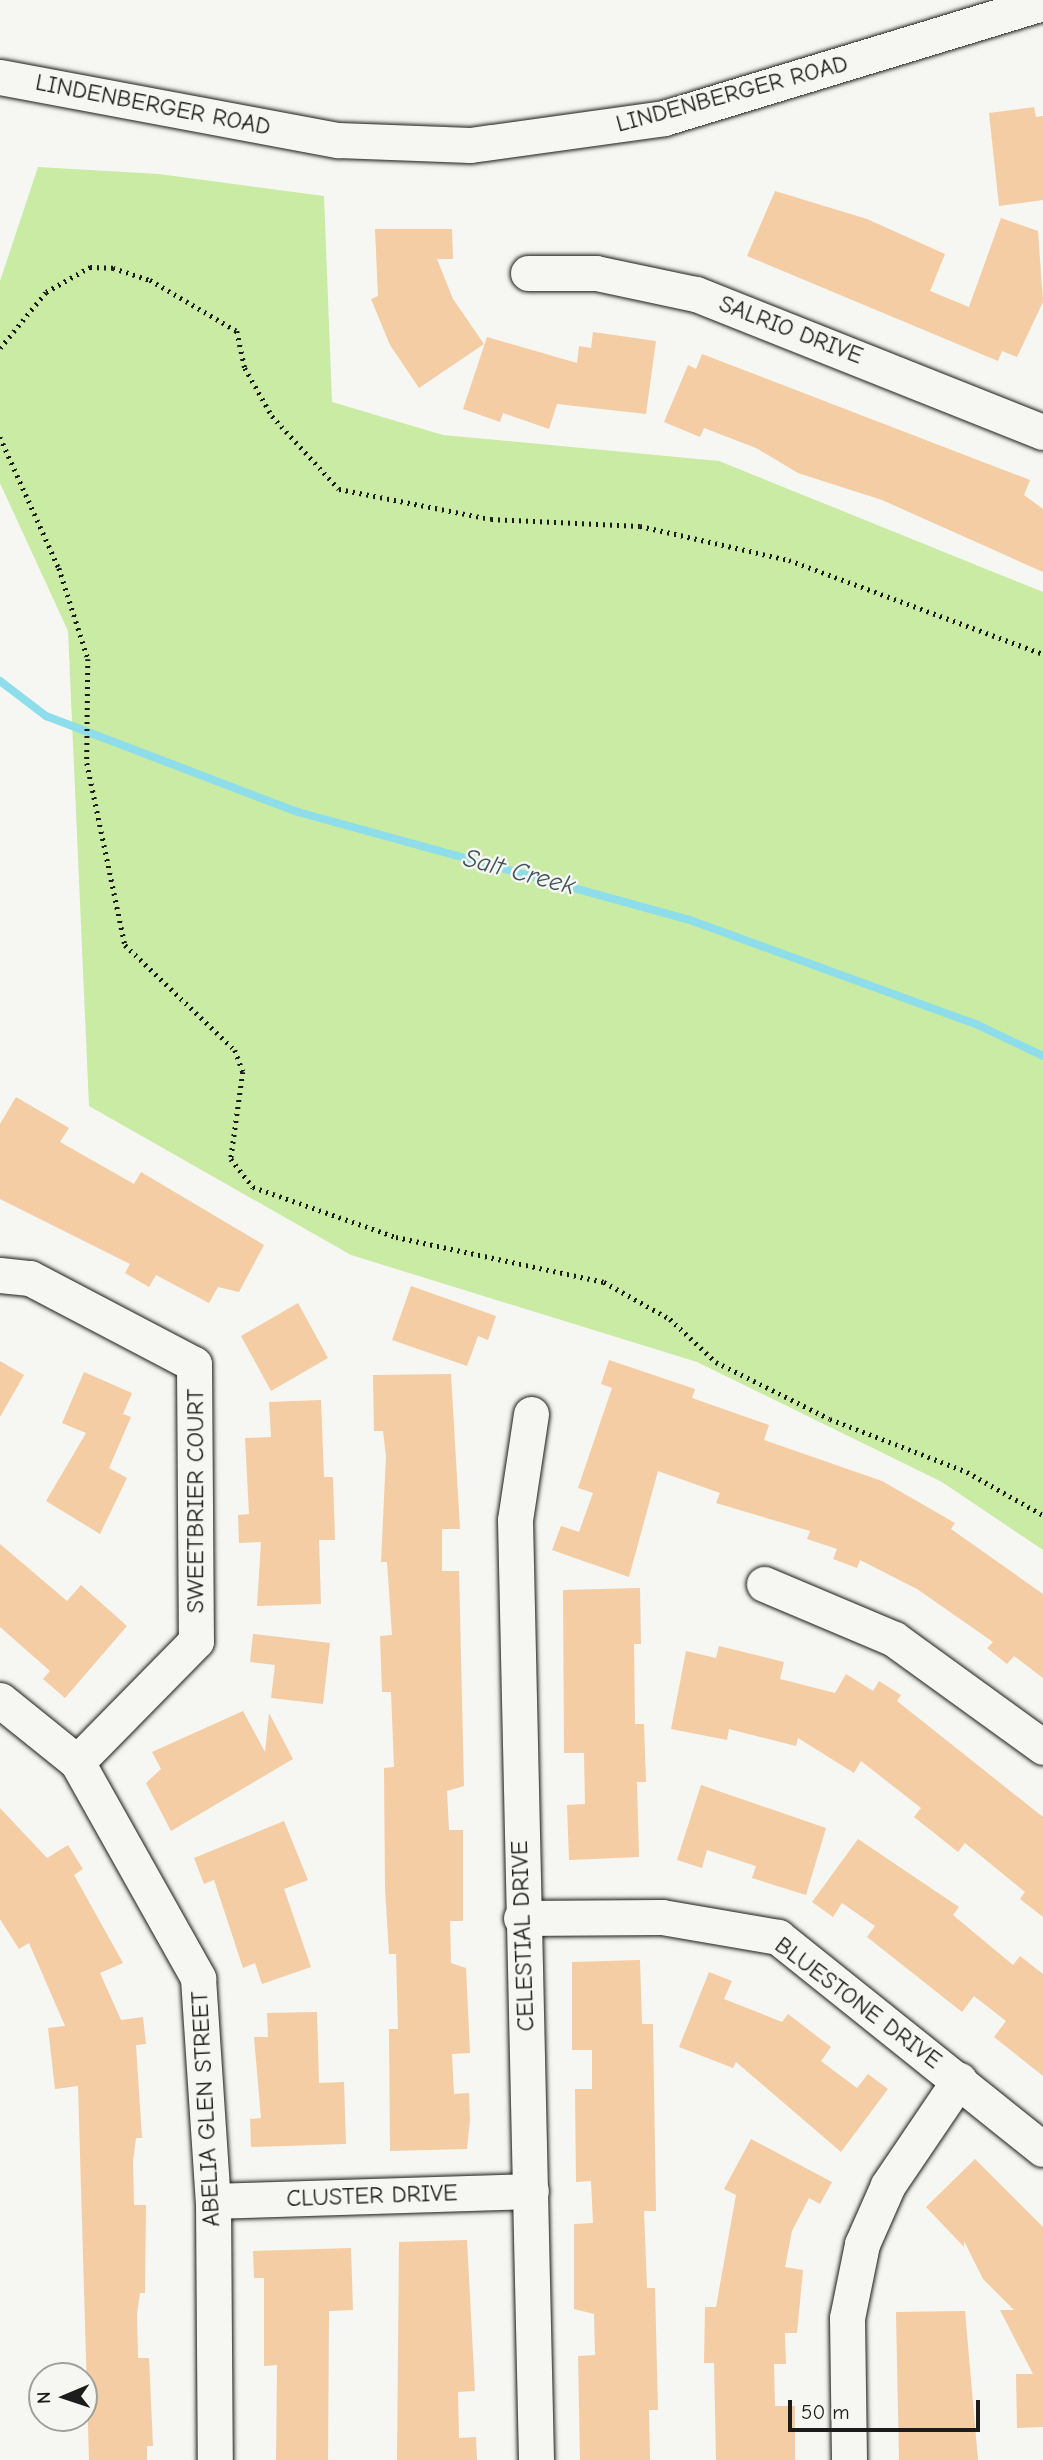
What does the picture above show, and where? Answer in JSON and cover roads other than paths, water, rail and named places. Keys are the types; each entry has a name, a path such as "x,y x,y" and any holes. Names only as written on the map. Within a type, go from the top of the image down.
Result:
{"street":[{"name":"LINDENBERGER ROAD","path":"0,77 338,139 470,145 664,118 1043,3"},
{"name":"SALRIO DRIVE","path":"528,273 596,273 696,293 1043,432"},
{"name":"SWEETBRIER COURT","path":"0,1275 30,1278 194,1364 196,1642 77,1762"},
{"name":"CELESTIAL DRIVE","path":"531,1414 515,1521 521,1918 531,2191 536,2460"},
{"path":"764,1584 894,1639 1043,1747"},
{"name":"ABELIA GLEN STREET","path":"0,1700 77,1762 198,1978 213,2201 215,2460"},
{"name":"BLUESTONE DRIVE","path":"521,1918 662,1917 778,1937 1043,2149"},
{"path":"849,2460 847,2318 862,2244 888,2185 959,2080"},
{"name":"CLUSTER DRIVE","path":"213,2201 531,2191"}],"waterway":[{"name":"Salt Creek","path":"0,681 46,716 298,812 687,919 978,1025 1043,1056"}]}
